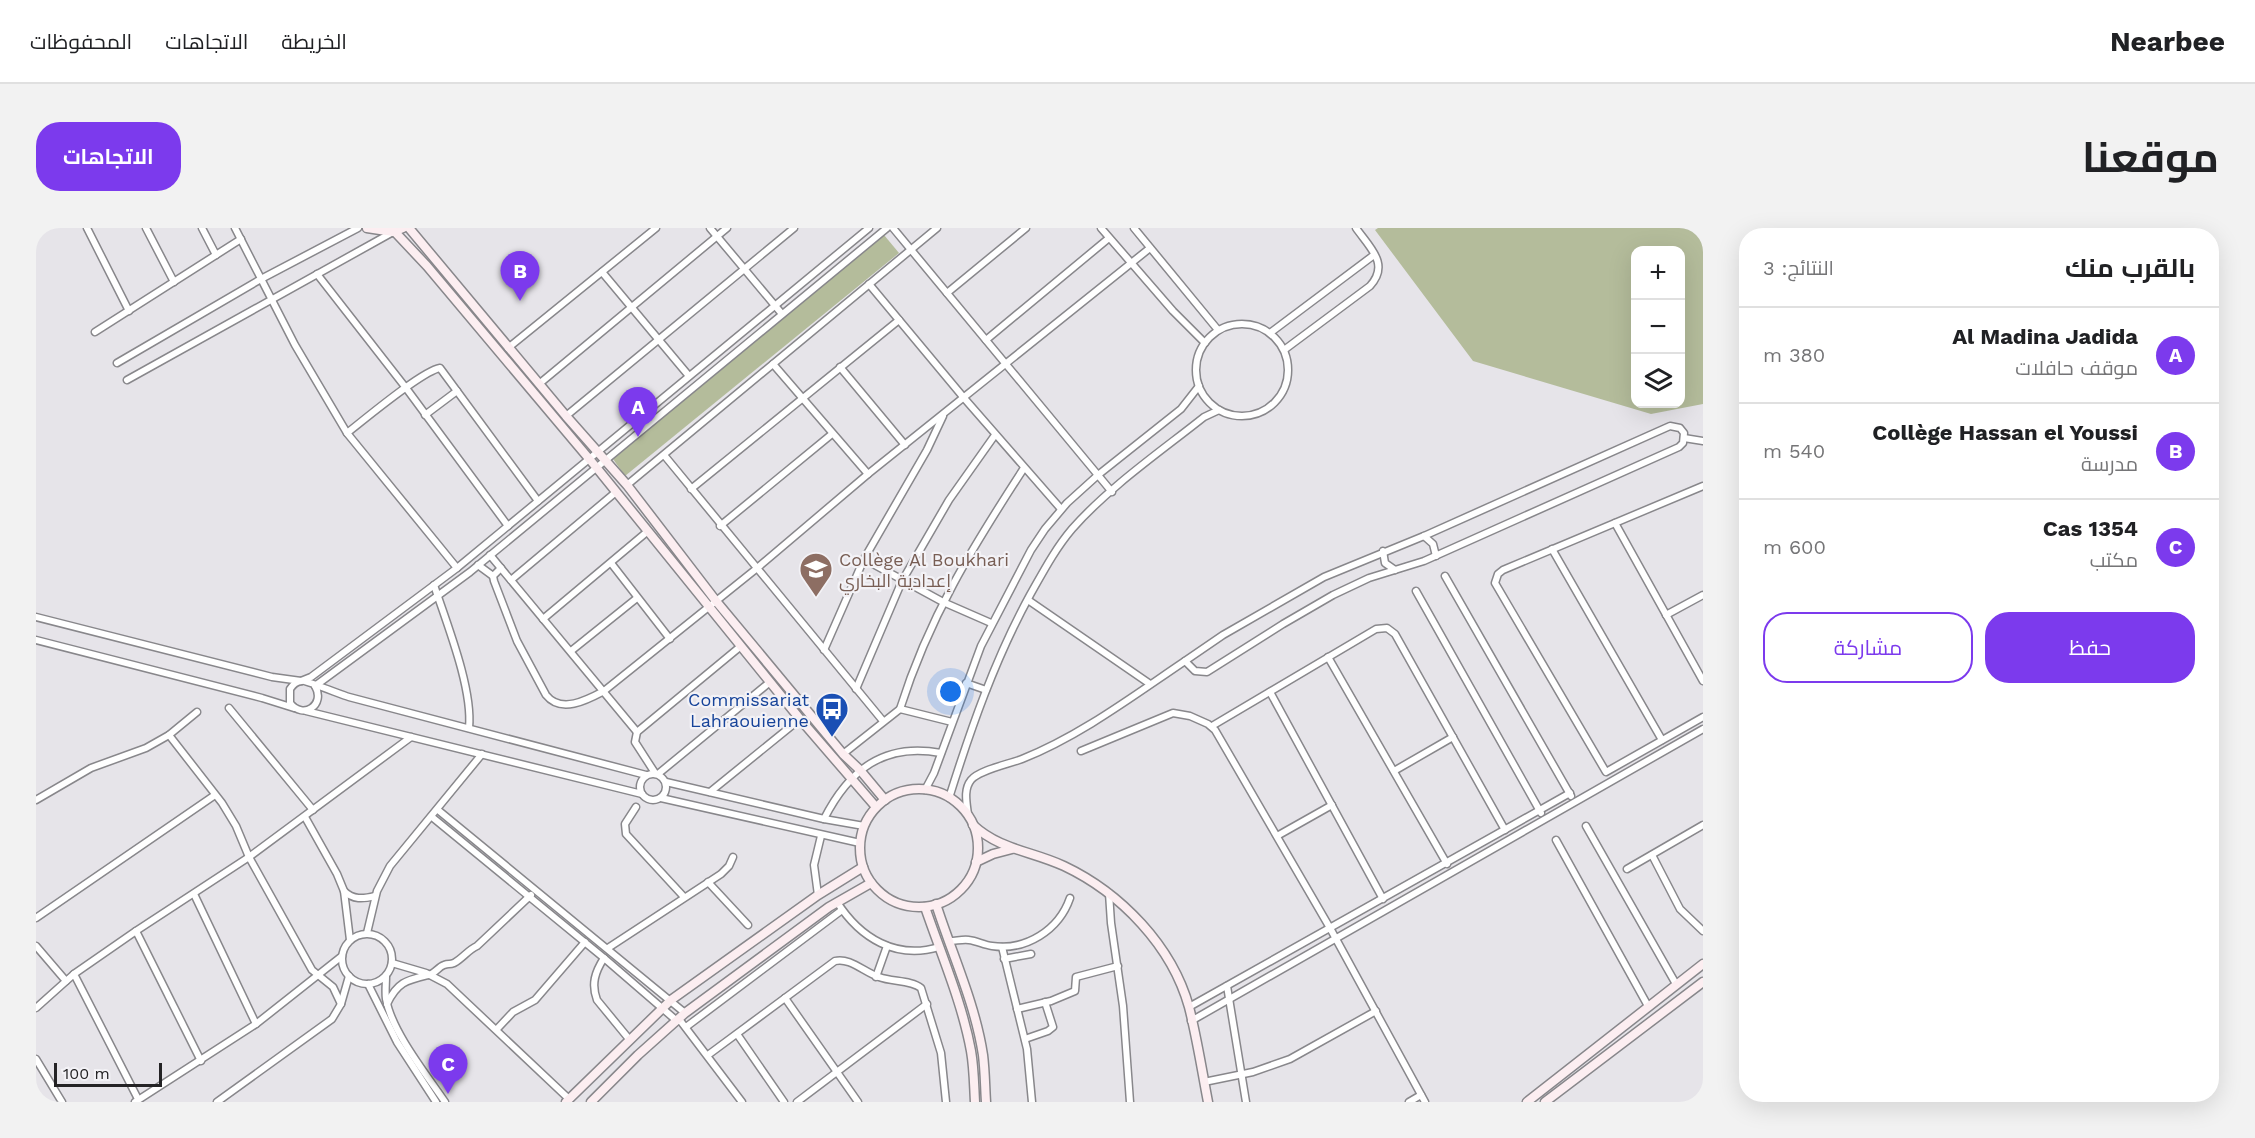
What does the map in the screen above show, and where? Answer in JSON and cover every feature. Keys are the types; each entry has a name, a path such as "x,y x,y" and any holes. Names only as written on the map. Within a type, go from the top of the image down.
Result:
{"street":[{"path":"87,228 129,310"},
{"path":"146,228 174,282"},
{"path":"202,228 216,255"},
{"path":"235,228 295,345 347,432 457,568"},
{"path":"117,363 261,279 358,228"},
{"path":"367,228 393,230 427,266 648,531 885,800"},
{"path":"409,228 508,348 627,485 741,646 876,807"},
{"path":"508,348 656,228"},
{"path":"710,228 782,314"},
{"path":"539,384 727,228"},
{"path":"566,416 794,228"},
{"path":"295,709 290,703 288,694 293,685 311,677 457,568 869,228"},
{"path":"315,686 478,565 887,228"},
{"path":"893,228 1112,492"},
{"path":"627,485 937,228"},
{"path":"947,293 1026,228"},
{"path":"1101,228 1173,311 1205,343"},
{"path":"1134,228 1218,330"},
{"path":"1284,350 1378,278 1378,260 1356,228"},
{"path":"127,380 393,230"},
{"path":"986,340 1109,238"},
{"path":"95,332 241,239"},
{"path":"478,565 493,576 517,641 551,701 567,705 582,702 604,691 670,639 868,474 1150,248"},
{"path":"1270,333 1374,255"},
{"path":"602,272 689,376"},
{"path":"317,274 406,388 508,526"},
{"path":"869,284 995,435 1061,509"},
{"path":"691,489 899,320"},
{"path":"1244,324 1270,333 1284,350 1288,366 1287,381 1280,396 1269,407 1255,414 1239,416 1219,410 1204,396 1199,386 1196,364 1205,343 1218,330 1231,325 1244,324"},
{"path":"773,364 868,474"},
{"path":"840,367 905,445"},
{"path":"347,432 406,388 433,370 440,368 538,501"},
{"path":"925,790 932,779 966,683 991,623 1031,550 1061,509 1098,475 1181,409 1199,386"},
{"path":"425,415 457,391"},
{"path":"949,798 1002,649 1061,543 1083,517 1112,492 1204,417 1219,410"},
{"path":"824,650 864,559 927,450 944,415"},
{"path":"968,815 967,787 975,776 1044,749 1092,722 1223,635 1324,577 1424,536 1670,426 1680,428 1684,438"},
{"path":"720,526 832,434"},
{"path":"856,689 902,581 949,500 995,435"},
{"path":"1684,438 1703,441"},
{"path":"1185,661 1195,671 1207,672 1333,595 1369,578 1436,556 1679,447 1684,438"},
{"path":"664,454 720,526 883,721"},
{"path":"843,754 900,709 912,670 943,602 968,555 1024,468"},
{"path":"1703,486 1500,572 1495,580 1497,589 1606,772 1703,717"},
{"path":"511,580 616,492"},
{"path":"1615,523 1703,681"},
{"path":"543,619 648,531"},
{"path":"1424,536 1433,544 1436,556"},
{"path":"1552,549 1662,740"},
{"path":"1383,551 1385,564 1395,570"},
{"path":"490,555 637,732"},
{"path":"864,559 943,602 991,623"},
{"path":"612,563 670,639"},
{"path":"493,576 501,568"},
{"path":"1445,576 1575,802"},
{"path":"434,585 467,692 471,712 469,729"},
{"path":"1416,591 1545,819"},
{"path":"1666,615 1703,595"},
{"path":"571,651 637,598"},
{"path":"1028,600 1150,684"},
{"path":"36,617 272,677 307,681 350,698 646,775 657,774 770,682"},
{"path":"1212,726 1376,629 1390,629 1395,634 1505,830"},
{"path":"36,640 262,698 295,709 642,794 651,800 661,798 860,843"},
{"path":"741,646 637,732 635,742 657,774 666,782 824,819 864,826"},
{"path":"1328,657 1447,864"},
{"path":"966,683 986,690"},
{"path":"305,711 312,709 318,701 319,696 315,686"},
{"path":"1270,692 1383,899"},
{"path":"229,708 313,810"},
{"path":"900,709 952,722"},
{"path":"36,800 91,768 146,748 169,735 197,712"},
{"path":"1081,751 1173,713 1190,716 1212,726 1221,737 1336,938 1423,1099 1409,1102"},
{"path":"710,792 800,719"},
{"path":"1191,1021 1703,729"},
{"path":"169,735 236,826 249,857 312,970 333,987 341,1004"},
{"path":"36,1008 74,974 249,857 411,737"},
{"path":"1394,771 1453,737"},
{"path":"824,819 837,795 852,777 875,761 906,750 923,749 941,753"},
{"path":"367,933 375,896 390,866 482,754"},
{"path":"642,794 640,784 646,775"},
{"path":"661,798 665,794 666,782"},
{"path":"909,790 925,790 949,798 968,815 978,843 976,862 963,887 955,894 925,907 901,904 889,899 871,883 863,867 860,843 864,826 876,807 885,800 909,790"},
{"path":"1189,1007 1570,793"},
{"path":"36,918 215,795"},
{"path":"1277,836 1332,805"},
{"path":"636,807 625,824 626,834 684,897"},
{"path":"438,810 671,1000 686,1027 742,1102"},
{"path":"304,817 338,874 344,891 350,940"},
{"path":"432,817 662,1007 680,1018"},
{"path":"973,825 991,839 1012,849 1065,867 1108,893 1141,924 1159,947 1179,982 1189,1007 1208,1102"},
{"path":"1627,869 1703,825"},
{"path":"1586,826 1676,984"},
{"path":"818,895 814,865 821,836"},
{"path":"1556,840 1648,1006"},
{"path":"976,862 1012,849"},
{"path":"1652,855 1680,909 1703,931"},
{"path":"608,948 725,871 733,857"},
{"path":"392,963 431,975 454,989 567,1100 662,1007 818,895 863,867"},
{"path":"708,882 748,925"},
{"path":"591,1102 680,1018 837,902 871,883"},
{"path":"344,891 350,896 364,899 375,896"},
{"path":"387,1004 393,992 403,983 415,977 431,975 442,966 455,962 469,949 477,946 536,891"},
{"path":"1108,893 1110,922 1118,966 1130,1102"},
{"path":"194,894 256,1024"},
{"path":"950,941 968,940 1002,947 1017,945 1044,933 1065,911 1070,898"},
{"path":"837,902 861,931 887,946 916,952 939,947"},
{"path":"936,904 950,941 979,1038 983,1055 986,1102"},
{"path":"925,907 958,1000 969,1041 975,1102"},
{"path":"686,1027 842,910"},
{"path":"136,931 201,1061"},
{"path":"74,974 136,1101 256,1024 342,956 350,940 358,935 376,934 384,939 392,954 392,963 386,976 368,984 357,982 349,976 343,967 342,956"},
{"path":"497,1029 513,1012 535,1000 585,942"},
{"path":"36,946 66,981"},
{"path":"876,976 887,946"},
{"path":"1002,947 1025,1039 1032,1102"},
{"path":"1004,959 1031,954"},
{"path":"604,958 594,978 595,994 597,1000 629,1039"},
{"path":"708,1055 839,960 847,961 876,976 920,986 944,1066 946,1102"},
{"path":"1527,1102 1703,964"},
{"path":"1017,1009 1075,991 1076,977 1118,966"},
{"path":"217,1102 332,1019 341,1004 349,976"},
{"path":"386,976 387,1004 405,1042 445,1102"},
{"path":"1545,1102 1703,982"},
{"path":"368,984 397,1042 436,1102"},
{"path":"1227,986 1246,1102"},
{"path":"785,998 858,1102"},
{"path":"1025,1039 1053,1027 1045,1002"},
{"path":"797,1102 927,1004"},
{"path":"1204,1082 1278,1064 1376,1011"},
{"path":"737,1034 784,1102"},
{"path":"36,1059 63,1102"}],"green space":[{"path":"1378,228 1703,228 1703,404 1685,407 1685,246 1631,246 1631,408 1682,408 1651,414 1473,361 1375,230"},
{"path":"884,235 899,253 625,476 613,459"}],"place":[{"name":"Collège Hassan el Youssi","path":"520,301"},
{"name":"Al Madina Jadida","path":"638,437"},
{"name":"Collège Al Boukhari إعدادية البخاري","path":"816,598"},
{"name":"Commissariat Lahraouienne","path":"832,738"},
{"name":"Cas 1354","path":"448,1094"}]}
